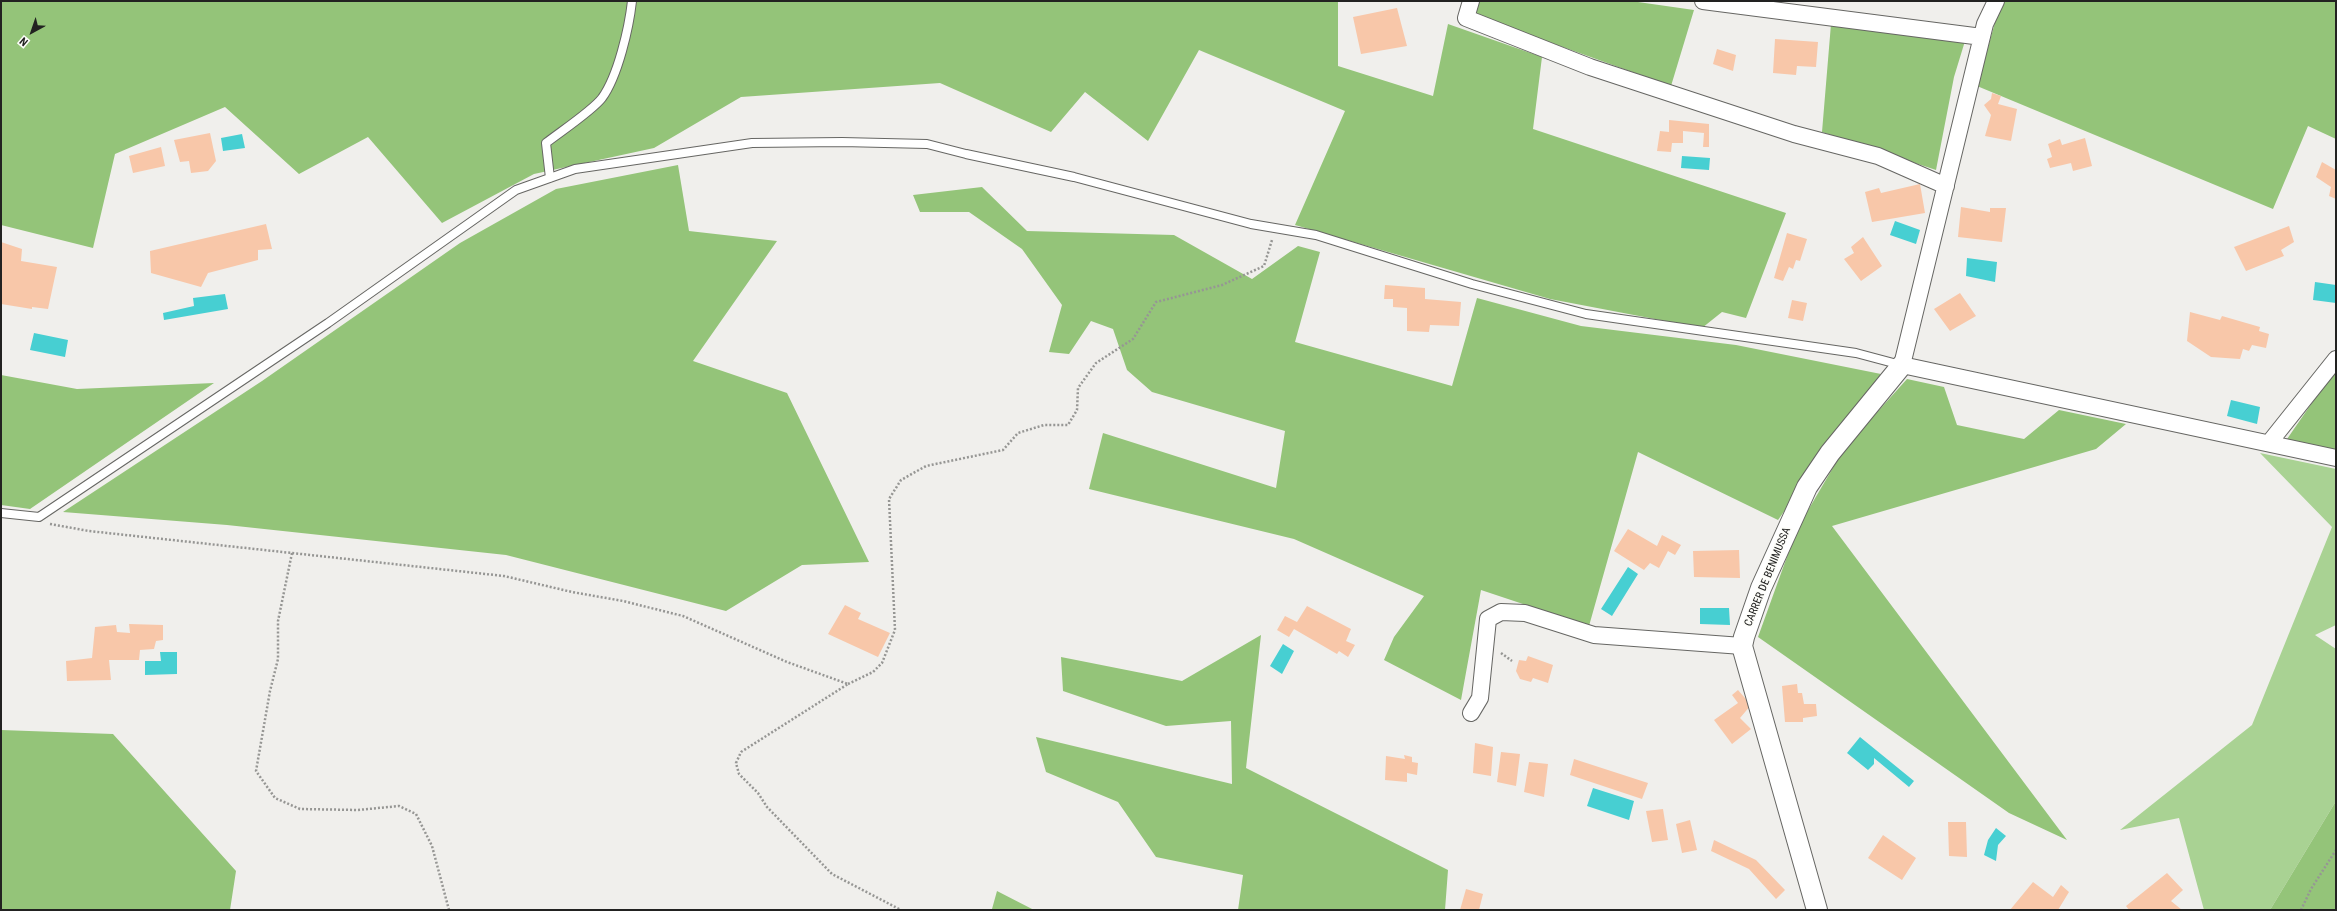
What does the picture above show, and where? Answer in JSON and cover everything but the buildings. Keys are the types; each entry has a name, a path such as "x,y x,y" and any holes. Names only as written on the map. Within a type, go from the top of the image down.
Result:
{"street":[{"path":"1471,1 1466,18 1583,64 1794,134 1878,156 1946,186"},
{"path":"1704,1 1982,38"},
{"path":"1996,1 1985,24 1902,365 2336,458"},
{"path":"2269,443 2336,359"},
{"name":"CARRER DE BENIMUSSA","path":"1742,646 1761,588 1807,487 1830,453 1902,365"},
{"path":"1471,713 1480,698 1488,619 1501,612 1525,613 1594,635 1742,646 1817,910"}],"lane":[{"path":"550,178 546,143 602,98 618,64 630,18 632,1"},
{"path":"1,513 39,517 328,323 516,190 575,169 752,143 842,142 927,144 966,154 1074,177 1251,224 1316,235 1472,284 1586,314 1856,353 1902,365"}],"path":[{"path":"901,910 832,874 767,807 758,793 739,774 736,763 741,752 848,684 873,672 882,663 894,630 895,618 889,499 900,480 926,466 1003,450 1018,433 1044,425 1068,424 1077,410 1078,388 1096,363 1133,339 1156,302 1222,285 1264,266 1276,228"},
{"path":"39,517 53,526 504,576 572,592 623,601 683,616 787,662 848,684"},
{"path":"292,553 278,621 278,658 270,691 256,771 275,798 300,808 358,810 399,806 416,814 432,846 449,910"},
{"path":"2301,910 2311,889 2336,850"}],"green space":[{"path":"1,1 1338,1 1338,66 1433,96 1448,24 1542,57 1533,129 1786,213 1746,318 1722,312 1702,328 1550,299 1295,225 1345,111 1199,50 1148,141 1085,92 1051,132 940,83 741,97 654,148 534,174 442,223 368,137 299,174 225,107 115,154 93,248 1,225"},
{"path":"1477,1 1631,1 1694,10 1671,86 1474,15"},
{"path":"2005,1 2336,1 2336,139 2308,126 2273,209 1977,86 1996,19"},
{"path":"1831,24 1965,41 1954,77 1936,170 1822,132"},
{"path":"678,165 689,231 777,241 693,361 787,393 869,562 802,565 726,611 506,555 227,525 63,512 262,381 460,243 556,189"},
{"path":"982,187 1027,231 1174,235 1252,279 1298,246 1320,252 1295,342 1452,386 1477,298 1581,326 1736,345 1881,374 1778,520 1638,452 1589,626 1481,590 1461,700 1384,660 1394,637 1424,596 1294,539 1089,489 1103,433 1276,488 1285,431 1152,392 1127,370 1113,329 1091,321 1069,354 1049,352 1062,305 1022,249 969,212 920,212 913,195"},
{"path":"2336,368 2336,454 2285,442"},
{"path":"1,375 77,389 214,383 30,509 1,505"},
{"path":"1907,379 1944,387 1957,425 2024,439 2059,410 2126,424 2096,449 1832,526 2067,840 2009,813 1758,637 1797,529 1844,449"},
{"path":"2260,453 2336,469 2336,625 2315,635 2336,649 2336,801 2270,910 2204,910 2179,818 2120,830 2252,725 2332,527"},
{"path":"1261,635 1246,768 1448,870 1445,910 1238,910 1243,875 1156,857 1118,802 1046,772 1036,737 1232,784 1231,721 1166,726 1063,691 1061,657 1182,681"},
{"path":"1,730 113,734 236,871 230,910 1,910"},
{"path":"2336,801 2336,910 2270,910"},
{"path":"997,891 1034,910 992,909"}],"water":[{"path":"242,134 245,148 223,151 221,138"},
{"path":"1682,156 1710,158 1709,170 1681,168"},
{"path":"1895,221 1920,230 1916,244 1890,235"},
{"path":"1967,258 1997,262 1995,282 1966,276"},
{"path":"2315,282 2336,285 2336,303 2313,300"},
{"path":"225,294 228,309 164,320 163,313 194,306 193,298"},
{"path":"34,333 68,340 65,357 30,350"},
{"path":"2231,400 2260,407 2257,424 2227,416"},
{"path":"1628,567 1638,574 1612,616 1601,609"},
{"path":"1700,608 1729,608 1730,625 1700,624"},
{"path":"1283,644 1294,651 1282,674 1270,666"},
{"path":"160,652 177,652 177,674 145,675 145,661 161,661"},
{"path":"1860,737 1914,781 1909,787 1874,758 1874,764 1868,770 1847,753"},
{"path":"1593,788 1634,801 1629,820 1587,806"},
{"path":"1996,828 2006,836 1998,845 1996,861 1984,855 1988,840"}]}
